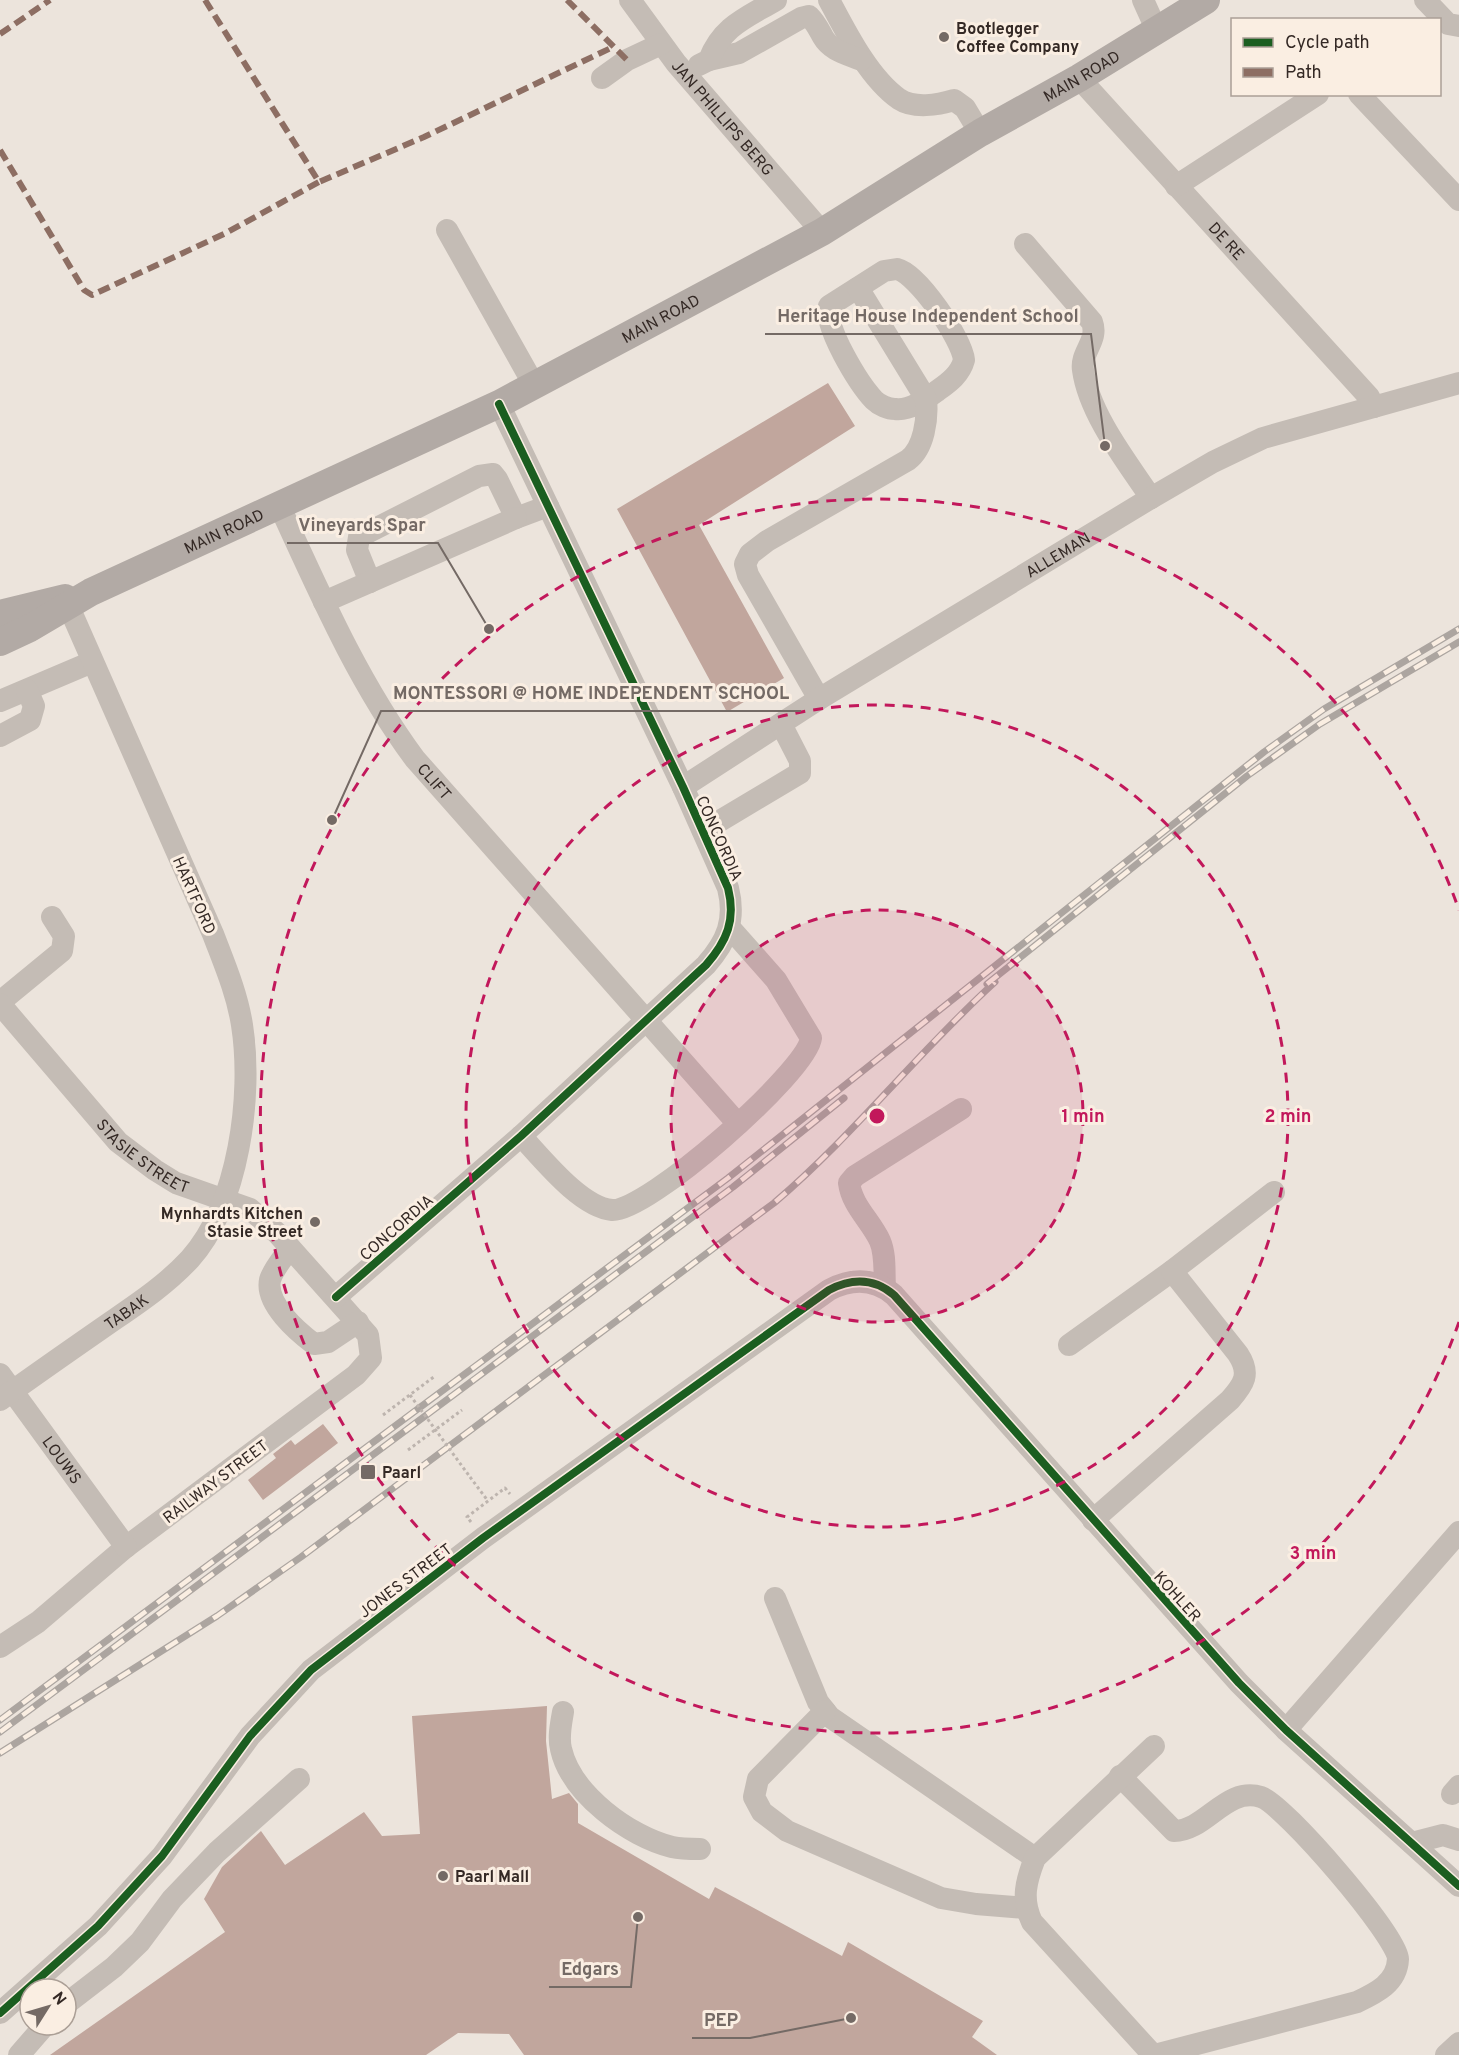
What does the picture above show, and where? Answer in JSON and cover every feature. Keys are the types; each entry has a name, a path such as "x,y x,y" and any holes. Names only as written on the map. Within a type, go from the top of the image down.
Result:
{"main road":[{"name":"MAIN ROAD","path":"0,642 74,599 280,507 534,386 822,232 980,133 1079,78 1206,0"},
{"name":"MAIN ROAD","path":"0,614 74,599"}],"street":[{"name":"JAN PHILLIPS BERG","path":"630,0 661,44 822,232"},
{"path":"709,60 716,42 725,32 776,0"},
{"path":"829,0 861,60 900,100 917,105 942,104 954,100 965,108 980,133"},
{"path":"1143,0 1157,31"},
{"path":"1425,0 1448,24 1459,26"},
{"path":"685,73 709,60 740,53 801,18 809,16 818,25 824,39 837,51 861,60"},
{"path":"602,78 627,60 661,44"},
{"name":"DE RE","path":"1079,78 1369,397 1374,407"},
{"path":"1176,186 1315,96"},
{"path":"1361,96 1459,200"},
{"path":"447,230 534,386"},
{"path":"1025,244 1092,321 1094,337 1085,357 1084,374 1106,426 1150,498"},
{"path":"884,271 903,271 919,286 954,334 963,354 962,366 950,382 926,399 903,409 881,405 868,392 840,347 827,314 829,306 884,271"},
{"path":"819,699 748,575 745,564 750,554 767,541 915,455 922,435 926,399 858,288"},
{"name":"ALLEMAN","path":"683,787 819,699 1150,498 1250,443 1459,383"},
{"name":"CONCORDIA","path":"336,1297 521,1136 706,965 720,949 730,928 732,905 728,888 703,831 499,404"},
{"path":"370,582 357,550 359,537 471,480 493,474 516,518"},
{"path":"324,603 548,506"},
{"name":"CLIFT","path":"280,507 324,603 376,702 415,759 738,1124"},
{"name":"HARTFORD","path":"74,599 92,662 213,934 242,1022 245,1049 242,1125 224,1198"},
{"path":"0,701 92,662"},
{"path":"0,736 30,720 34,706 27,690"},
{"path":"703,831 800,773 800,761 781,724"},
{"path":"0,1003 62,951 64,936 52,917"},
{"path":"521,1136 557,1175 584,1197 600,1207 612,1210 622,1209 639,1201 722,1140 800,1058 810,1044 811,1038 776,980 730,928"},
{"name":"STASIE STREET","path":"0,1003 118,1142 176,1183 250,1209 336,1297"},
{"path":"893,1295 883,1251 876,1233 854,1200 849,1183 855,1176 961,1109"},
{"path":"1069,1345 1172,1271 1274,1192"},
{"name":"TABAK","path":"4,1388 173,1276 207,1235 224,1198"},
{"path":"290,1248 270,1280 270,1292 282,1313 308,1340 320,1345 358,1322"},
{"path":"1093,1520 1230,1400 1245,1382 1246,1368 1238,1354 1172,1271"},
{"name":"JONES STREET","path":"0,2013 98,1926 162,1856 257,1728 297,1684 329,1655 483,1538 829,1290 850,1281 864,1281 893,1295"},
{"name":"KOHLER","path":"893,1295 1198,1639 1286,1730 1459,1886"},
{"name":"RAILWAY STREET","path":"0,1647 38,1622 126,1547 356,1376 372,1358 373,1351 368,1335 336,1297"},
{"name":"LOUWS","path":"4,1388 126,1547"},
{"path":"1286,1730 1459,1532"},
{"path":"775,1598 825,1712 844,1730 926,1782 1035,1858"},
{"path":"563,1712 560,1745 566,1764 572,1775 596,1803 620,1824 650,1839 674,1847 700,1849"},
{"path":"825,1712 758,1779 754,1797 762,1812 787,1831 941,1898 976,1904 1026,1908"},
{"path":"1120,1776 1174,1831 1185,1830 1237,1798 1252,1796 1269,1801 1299,1827 1383,1928 1397,1950 1395,1971 1390,1981 1379,1991 1356,2002 1154,2055 1045,1938 1032,1922 1026,1908 1026,1881 1035,1858 1120,1776 1154,1746"},
{"path":"78,1994 140,1942 172,1899 200,1869 299,1779"},
{"path":"1412,1843 1443,1835 1459,1840"},
{"path":"19,2055 35,2037"},
{"path":"1446,2055 1459,2043"}],"path":[{"path":"383,1415 435,1376"},
{"path":"410,1395 488,1501"},
{"path":"408,1450 462,1410"}],"building":[{"path":"828,383 855,426 699,525 784,678 727,712 617,509"},
{"path":"323,1424 338,1443 263,1500 248,1480 276,1458 273,1454 291,1440 295,1445"},
{"name":"Paarl Mall","path":"547,1706 546,1741 552,1799 569,1793 578,1804 578,1823 709,1899 715,1887 842,1956 848,1942 983,2021 972,2037 997,2055 524,2055 509,2034 458,2033 426,2055 50,2055 225,1932 204,1899 222,1867 261,1831 285,1865 364,1812 382,1836 420,1834 412,1716"}],"railway":[{"path":"0,1720 728,1178 1264,752 1324,709 1459,629"},
{"path":"987,984 1247,776 1320,724 1459,642"},
{"path":"0,1753 217,1616 301,1557 774,1203 831,1150 939,1036 995,982"},
{"path":"0,1732 733,1187 844,1098"}],"marked path":[{"path":"0,34 50,0"},
{"path":"205,0 319,182 424,137 613,47"},
{"path":"567,0 627,60"},
{"path":"0,150 84,290 92,295 224,234 319,182"}],"cycle path":[{"path":"336,1297 521,1136 706,965 724,939 730,920 728,888 683,787 499,404"},
{"path":"0,2013 98,1926 162,1856 250,1736 311,1670 483,1538 829,1290 854,1282 879,1285 894,1295 1239,1683 1286,1730 1459,1886"}],"place":[{"name":"Bootlegger Coffee Company","path":"944,37"},
{"name":"Heritage House Independent School","path":"1105,446"},
{"name":"Vineyards Spar","path":"489,629"},
{"name":"MONTESSORI @ HOME INDEPENDENT SCHOOL","path":"332,820"},
{"name":"Mynhardts Kitchen Stasie Street","path":"315,1222"},
{"name":"Paarl","path":"368,1472"},
{"name":"Paarl Mall","path":"443,1876"},
{"name":"Edgars","path":"638,1917"},
{"name":"PEP","path":"851,2018"}]}
